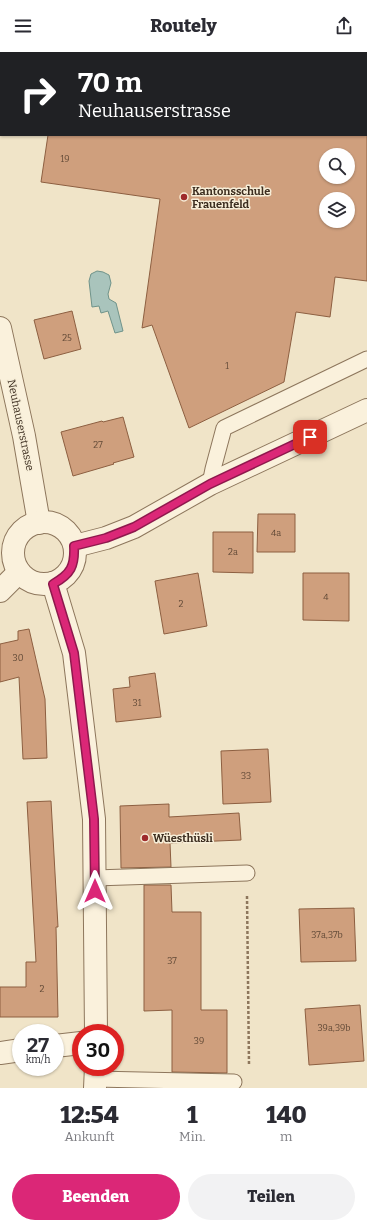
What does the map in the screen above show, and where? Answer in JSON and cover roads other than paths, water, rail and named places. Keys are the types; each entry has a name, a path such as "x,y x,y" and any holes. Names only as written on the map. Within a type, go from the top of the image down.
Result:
{"street":[{"name":"Neuhauserstrasse","path":"1,337 24,436 39,523"},
{"path":"74,546 106,538 134,527 210,484 367,410"},
{"path":"39,523 51,523 62,527 70,536 74,546 75,558 71,569 64,578 53,584 44,585 34,583 26,579 19,572 14,562 13,552 15,542 21,533 29,526 39,523"},
{"path":"0,592 19,572"},
{"path":"53,584 74,653 94,819 96,1024"},
{"path":"0,1052 12,1051"}],"lane":[{"path":"210,484 224,428 367,359"},
{"path":"95,878 247,873"},
{"path":"95,1078 234,1082"}],"water":[{"path":"97,271 109,275 111,283 108,294 109,299 116,303 123,331 115,333 108,311 101,313 99,306 92,307 89,281 91,274"}],"place":[{"name":"Kantonsschule Frauenfeld","path":"184,197"},
{"name":"Wüesthüsli","path":"145,838"}]}
